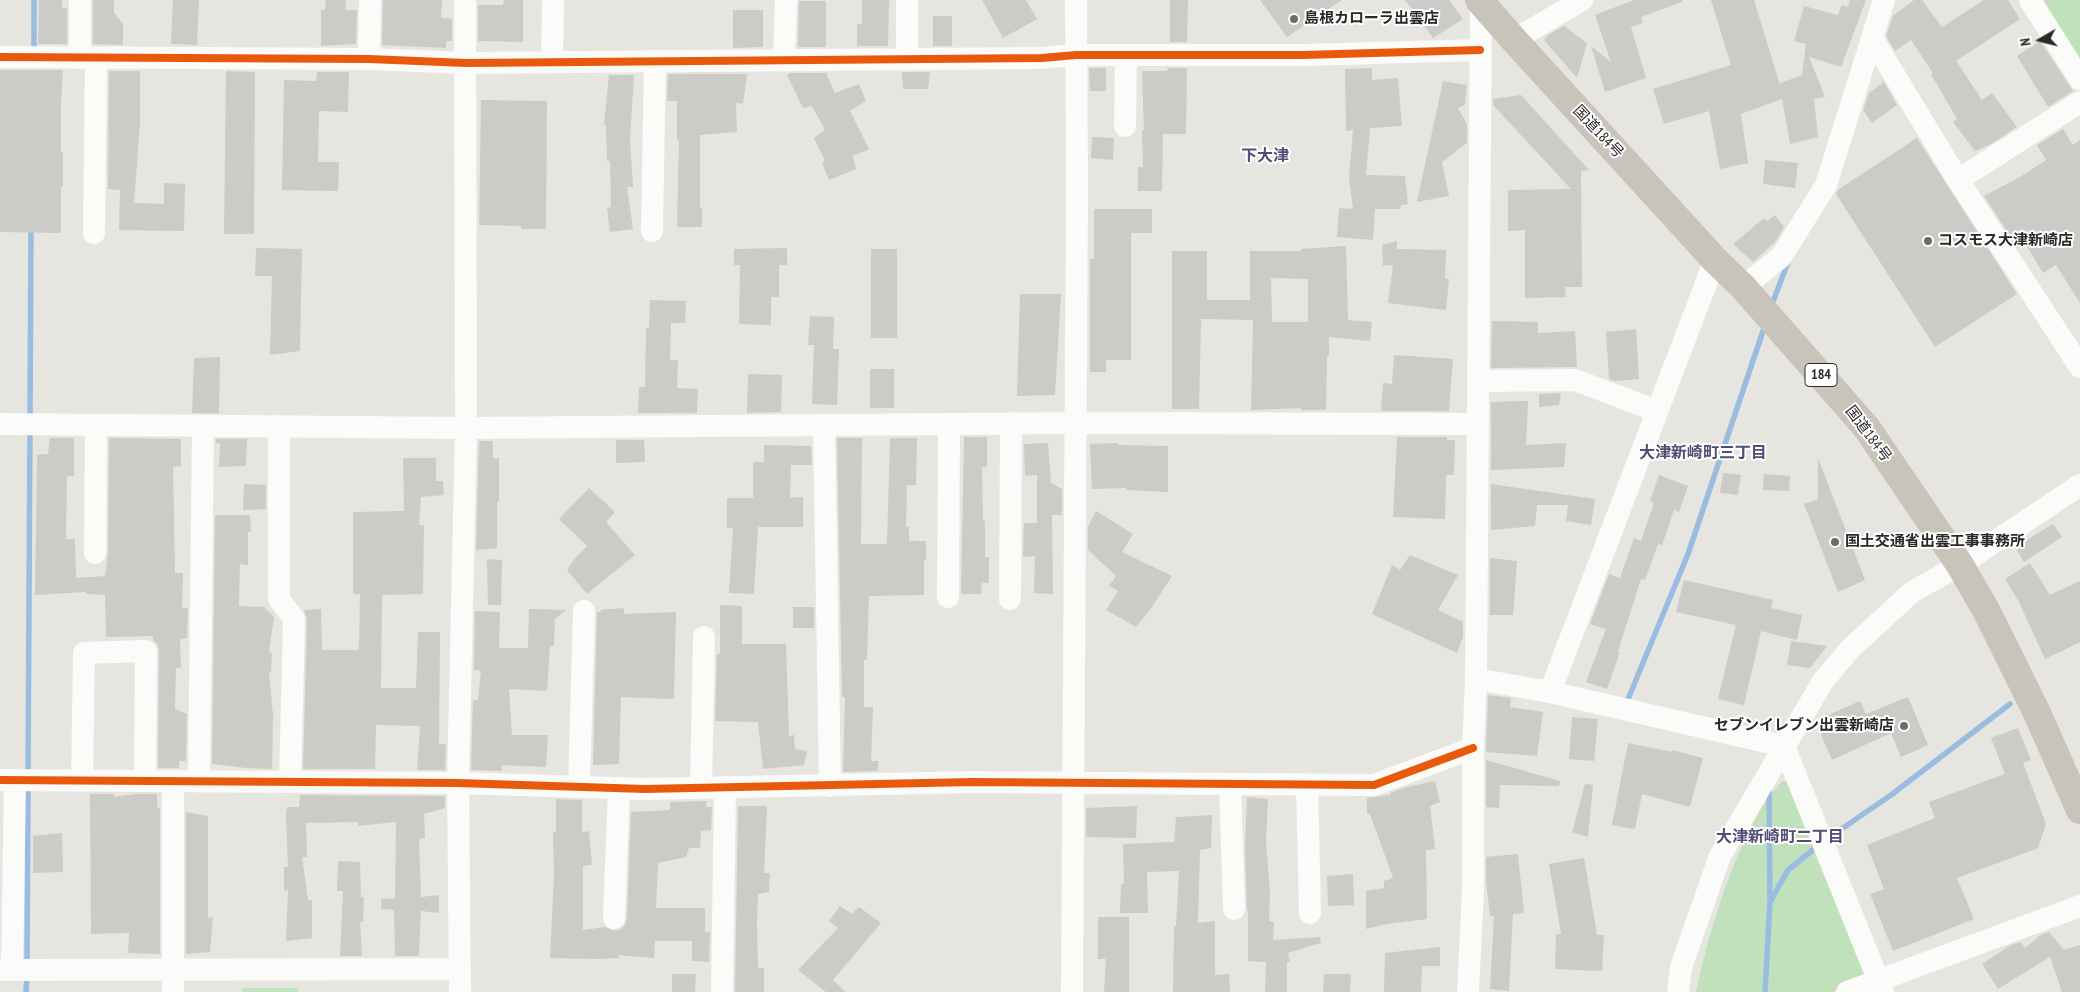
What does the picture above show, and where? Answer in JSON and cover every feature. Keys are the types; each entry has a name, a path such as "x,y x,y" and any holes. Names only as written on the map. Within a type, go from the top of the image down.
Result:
{"highway":[{"name":"国道184号","path":"1480,1 1715,260 1743,287 1866,427 1960,565 2033,704 2080,810"}],"street":[{"path":"80,0 88,58 94,233"},
{"path":"369,59 370,0"},
{"path":"460,992 458,783 466,428 465,0"},
{"path":"552,62 553,0"},
{"path":"784,60 786,0"},
{"path":"907,0 907,59"},
{"path":"1072,992 1077,192 1076,0"},
{"path":"1514,40 1582,0"},
{"path":"1743,287 1781,257 1826,186 1884,0"},
{"path":"2030,0 2080,79"},
{"path":"1468,992 1476,679 1481,148 1480,1"},
{"path":"1872,38 1958,180 2080,367"},
{"path":"0,57 369,59 466,63 1042,58 1126,54 1303,55 1480,50"},
{"path":"1125,126 1126,54"},
{"path":"652,231 655,61"},
{"path":"1958,180 2080,102"},
{"path":"1550,692 1715,260"},
{"path":"1479,381 1575,380 1657,411"},
{"path":"0,424 466,428 1011,423 1478,424"},
{"path":"1010,599 1011,423"},
{"path":"948,597 949,424"},
{"path":"94,553 96,425"},
{"path":"824,425 830,786"},
{"path":"199,781 203,426"},
{"path":"279,426 280,599 294,619 290,782"},
{"path":"1678,992 1681,967 1720,856 1823,681 1850,649 1912,592 1960,565 2080,485"},
{"path":"579,786 584,611"},
{"path":"702,788 704,636"},
{"path":"82,780 84,653 146,651 145,781"},
{"path":"1476,679 1550,692 1784,746"},
{"path":"1784,746 1880,986"},
{"path":"460,969 174,981 6,970 8,780 458,783 619,788 725,788 972,782 1374,785 1473,748"},
{"path":"173,781 174,981"},
{"path":"1230,785 1234,909"},
{"path":"1307,785 1310,912"},
{"path":"614,918 619,788"},
{"path":"722,992 725,788"},
{"path":"1847,992 1880,986 2080,906"}],"green space":[{"path":"2041,0 2080,0 2080,63"},
{"path":"1782,781 1790,782 1865,975 1862,981 1833,992 1696,992 1707,945 1729,877 1761,808"},
{"path":"242,988 298,988 298,992 242,992"}],"building":[{"path":"39,0 62,0 62,8 67,8 67,44 38,44"},
{"path":"93,0 114,0 114,13 123,24 123,45 93,44"},
{"path":"173,0 199,0 197,45 171,44"},
{"path":"326,0 346,0 345,10 357,10 356,44 321,46 321,10 325,10"},
{"path":"383,0 442,0 441,18 452,19 452,41 446,41 446,48 382,45"},
{"path":"504,0 523,0 523,42 478,41 478,5 503,5"},
{"path":"862,0 889,0 888,46 857,46 857,24 862,24"},
{"path":"982,0 1026,0 1037,19 1003,38"},
{"path":"1170,0 1188,0 1187,42 1170,42"},
{"name":"島根カローラ出雲店","path":"1260,0 1342,0 1287,37"},
{"path":"1405,0 1449,0 1463,19 1433,38"},
{"path":"1634,0 1682,0 1682,2 1641,17 1643,23 1631,27 1646,78 1605,92 1591,46 1611,62 1595,15"},
{"path":"1711,0 1754,0 1780,85 1802,75 1806,44 1794,41 1804,6 1838,15 1842,5 1848,7 1850,0 1866,0 1841,67 1809,57 1825,97 1814,99 1818,137 1790,144 1782,99 1741,114 1748,163 1720,169 1709,111 1664,124 1653,89 1731,65"},
{"path":"1914,0 1922,0 1942,27 1984,0 2008,0 2020,19 1956,61 1982,100 1992,93 2017,127 1989,145 1975,151 1953,122 1957,119 1931,74 1933,73 1911,40 1895,51 1886,36 1893,16"},
{"path":"799,1 826,1 826,47 798,47"},
{"path":"733,10 763,10 763,47 733,48"},
{"path":"933,16 952,16 952,46 933,46"},
{"path":"1564,26 1587,43 1577,78 1544,40 1548,35"},
{"path":"2040,41 2073,91 2048,107 2017,56"},
{"path":"1089,68 1106,68 1106,91 1090,91"},
{"path":"1168,68 1187,68 1186,134 1163,134 1162,191 1138,191 1138,167 1143,167 1142,71 1167,71"},
{"path":"1372,68 1372,80 1398,78 1402,126 1370,128 1366,175 1405,176 1408,204 1401,205 1400,209 1375,209 1373,240 1337,237 1339,208 1353,209 1349,178 1353,130 1346,131 1345,69"},
{"path":"0,70 63,70 61,102 63,187 61,187 61,233 0,232"},
{"path":"109,71 140,71 140,123 134,203 164,204 164,183 185,184 184,231 119,230 120,190 108,189"},
{"path":"226,71 255,72 254,234 224,234"},
{"path":"317,72 349,72 348,112 319,111 318,162 339,162 338,191 282,190 284,80 316,81"},
{"path":"902,72 930,72 928,89 903,89"},
{"path":"791,73 826,73 835,93 859,84 866,101 850,111 869,149 853,156 856,169 829,180 822,163 825,161 814,138 825,130 812,106 803,108 787,75"},
{"path":"668,74 747,74 743,104 736,103 737,132 700,135 700,208 702,207 702,227 677,227 679,140 677,140 677,101 667,101"},
{"path":"609,75 634,75 630,139 633,187 627,187 633,229 610,232 607,208 611,207 610,161 607,161 606,125 604,125"},
{"path":"1443,81 1467,85 1465,105 1458,108 1467,124 1467,143 1442,162 1449,196 1417,202"},
{"path":"1884,82 1897,105 1872,123 1863,110 1869,93"},
{"path":"1521,95 1589,170 1581,171 1582,287 1565,287 1566,297 1525,298 1525,230 1508,231 1508,190 1571,189 1493,105 1493,99"},
{"path":"481,100 547,101 546,229 521,229 521,226 479,225"},
{"path":"2063,129 2073,145 2080,140 2080,303 2056,265 2043,273 2025,243 2018,248 1984,196 2020,177 2046,160 2037,145"},
{"path":"1092,137 1114,138 1113,160 1091,158"},
{"name":"コスモス大津新崎店","path":"1917,138 2017,294 1935,347 1836,194 1839,189"},
{"path":"1765,160 1798,163 1795,188 1763,184"},
{"path":"1094,209 1152,209 1152,233 1131,233 1131,360 1106,360 1106,372 1090,372 1090,259 1094,259"},
{"path":"1775,215 1784,227 1775,242 1753,262 1733,244 1764,218 1767,221"},
{"path":"1397,241 1397,249 1446,250 1445,278 1449,279 1446,310 1388,303 1393,265 1383,266 1382,245"},
{"path":"1346,246 1348,320 1372,322 1370,341 1329,337 1326,410 1301,410 1301,408 1251,410 1253,320 1201,319 1199,409 1172,409 1172,251 1207,251 1207,300 1250,300 1250,251 1301,251 1301,249","holes":["1271,278 1308,279 1308,322 1272,322"]},
{"path":"256,248 302,249 300,351 270,355 272,276 255,276"},
{"path":"787,248 787,265 779,265 779,297 771,297 771,325 739,324 740,265 734,265 734,249"},
{"path":"871,249 897,249 897,338 871,338"},
{"path":"1020,294 1061,294 1055,395 1017,396"},
{"path":"650,300 686,301 685,323 671,323 670,360 678,360 677,388 698,389 697,413 638,413 639,387 645,387 646,328 649,328"},
{"path":"810,316 834,317 833,349 839,349 837,405 812,404 814,345 808,345"},
{"path":"1492,321 1538,322 1538,333 1575,331 1577,367 1491,368"},
{"path":"1636,329 1639,379 1614,381 1609,379 1606,332"},
{"path":"1394,355 1453,359 1449,411 1381,411 1383,383 1392,384"},
{"path":"220,357 219,413 192,413 194,358"},
{"path":"870,369 894,369 894,408 870,408"},
{"path":"748,374 782,375 781,412 747,413"},
{"path":"1561,393 1559,405 1539,407 1539,394"},
{"path":"1528,401 1526,445 1566,443 1564,467 1491,470 1491,402"},
{"path":"964,437 987,437 987,467 982,467 985,557 989,557 989,583 982,583 981,594 961,594"},
{"path":"1397,437 1447,437 1447,440 1455,440 1454,475 1446,475 1445,519 1393,517"},
{"path":"50,438 74,438 74,476 67,476 66,539 75,539 76,578 105,576 108,553 109,438 181,439 181,466 173,467 175,573 183,573 182,608 188,608 187,638 180,639 181,668 176,668 175,709 187,714 186,761 179,761 179,768 158,768 159,651 153,636 106,637 105,595 86,594 86,592 35,595 37,455 48,454"},
{"path":"837,438 862,438 861,544 887,544 890,438 917,438 916,485 907,485 906,527 909,527 909,541 926,541 924,595 869,596 867,660 864,660 864,707 873,707 871,761 878,761 878,771 843,772 845,697 842,697"},
{"path":"216,439 247,439 246,466 219,467 220,444 216,443"},
{"path":"616,440 644,440 645,462 616,463"},
{"path":"479,441 493,441 493,458 499,458 499,502 497,502 497,548 476,550"},
{"path":"1048,443 1051,483 1062,489 1062,515 1052,515 1053,594 1034,593 1035,556 1023,557 1024,523 1037,523 1037,475 1025,476 1024,444"},
{"path":"1118,443 1118,445 1168,446 1168,492 1126,490 1126,488 1092,489 1090,444"},
{"path":"764,445 811,446 812,465 791,465 790,498 803,497 803,527 758,527 754,594 729,593 733,528 727,528 727,498 753,498 753,462 764,462"},
{"path":"403,458 436,458 436,481 443,481 444,495 421,497 419,525 424,525 423,594 382,595 381,688 416,688 418,632 440,632 439,744 446,744 445,770 417,770 420,726 376,725 375,769 303,769 307,619 304,610 321,609 322,650 359,650 360,594 353,594 353,512 404,511"},
{"name":"国土交通省出雲工事事務所","path":"1818,458 1865,580 1838,592 1804,504 1818,499"},
{"path":"1723,473 1741,475 1738,495 1720,493"},
{"path":"1764,474 1790,476 1789,491 1763,490"},
{"path":"1659,475 1688,486 1679,512 1674,510 1662,545 1658,544 1645,580 1641,579 1607,689 1586,682 1606,629 1590,624 1609,574 1620,578 1634,538 1641,541 1654,503 1650,501"},
{"path":"244,484 266,485 266,509 243,510"},
{"path":"1491,484 1595,499 1591,525 1566,521 1568,505 1537,505 1535,526 1491,530"},
{"path":"589,488 615,512 606,522 635,555 587,594 567,570 575,558 587,546 559,519"},
{"path":"1096,511 1133,534 1122,552 1172,576 1150,610 1136,627 1106,610 1118,591 1109,586 1116,576 1088,550 1088,527"},
{"path":"215,515 250,515 251,532 248,532 248,565 240,564 239,606 264,607 274,617 269,651 272,654 271,672 269,672 273,716 272,769 212,764"},
{"path":"2053,524 2062,537 2024,562 2015,547"},
{"path":"1410,555 1458,575 1438,610 1463,622 1463,637 1457,653 1372,614 1392,565 1400,570"},
{"path":"1490,558 1517,561 1513,615 1490,615"},
{"path":"487,559 502,560 501,605 488,605"},
{"path":"2030,563 2050,595 2080,581 2080,642 2045,659 2018,600 2005,579"},
{"path":"1684,580 1773,600 1771,608 1802,615 1797,640 1761,631 1744,705 1718,699 1736,625 1676,612"},
{"path":"720,605 742,606 742,644 786,644 789,736 794,735 795,749 807,751 804,765 763,769 758,722 715,721 717,654 720,654"},
{"path":"793,607 814,607 814,628 793,628"},
{"path":"624,608 624,614 676,612 674,699 621,697 619,764 593,765 597,612 602,612 600,610"},
{"path":"529,609 566,610 555,619 554,646 550,646 547,691 509,689 512,735 548,735 546,767 502,765 502,771 471,770 473,700 478,700 481,671 474,670 475,611 500,612 499,648 528,648"},
{"path":"1791,641 1827,646 1810,668 1787,665"},
{"path":"1488,695 1511,698 1510,707 1543,712 1537,756 1486,752"},
{"path":"1908,697 1928,745 1901,757 1891,733 1832,760 1815,721 1860,701 1866,714"},
{"path":"1572,717 1598,719 1594,761 1569,759"},
{"path":"2018,728 2031,760 2023,763 2046,824 2038,848 1957,878 1974,919 1893,951 1870,894 1884,889 1867,845 1935,818 1929,802 2005,774 1991,738"},
{"path":"1628,743 1672,752 1672,750 1703,758 1690,807 1642,794 1635,829 1612,825"},
{"path":"1486,760 1560,781 1559,786 1500,785 1499,808 1486,807"},
{"path":"1435,781 1440,802 1430,806 1435,849 1426,850 1427,919 1386,924 1366,929 1366,891 1384,888 1384,881 1393,878 1370,814 1367,814 1367,798 1390,795 1390,793 1403,788"},
{"path":"1585,784 1593,785 1588,837 1572,832"},
{"path":"90,794 114,794 114,797 135,794 157,794 157,807 160,808 160,954 128,953 129,933 91,934"},
{"path":"300,795 445,796 445,808 424,814 425,838 419,839 421,897 439,895 439,913 421,911 419,956 395,956 394,910 381,909 381,899 395,898 396,822 358,826 358,822 306,823 307,857 302,857 308,900 312,900 312,938 286,941 288,890 284,891 284,867 288,867 286,815 287,807 299,807"},
{"path":"1247,797 1268,799 1266,841 1270,893 1269,921 1274,922 1273,940 1320,937 1321,943 1288,953 1290,962 1287,962 1287,992 1265,992 1266,962 1248,961 1245,849"},
{"path":"556,799 582,800 582,832 589,831 592,865 583,866 583,930 605,927 614,931 621,929 625,925 627,918 631,812 670,810 670,802 707,801 706,807 712,807 711,830 701,831 700,848 689,848 686,857 658,863 656,908 705,908 705,932 710,932 709,962 692,961 692,941 655,941 654,958 619,955 619,958 598,959 550,958 554,877 553,832 556,832"},
{"path":"738,806 767,806 764,873 770,873 769,892 758,894 757,922 758,968 764,968 764,992 735,992"},
{"path":"1137,806 1136,838 1086,837 1086,808"},
{"path":"186,812 208,816 208,918 213,917 210,952 186,954"},
{"path":"1212,815 1211,848 1200,850 1198,923 1215,921 1215,975 1229,974 1230,992 1173,992 1174,926 1176,926 1179,871 1147,872 1148,913 1120,913 1121,884 1124,883 1123,844 1174,842 1176,817"},
{"path":"62,833 63,872 33,873 33,836"},
{"path":"1518,854 1524,913 1513,914 1509,991 1490,989 1494,916 1490,916 1486,880 1486,857"},
{"path":"1584,858 1597,935 1604,935 1602,971 1555,969 1556,934 1561,934 1549,864"},
{"path":"338,861 360,862 361,897 364,897 363,922 360,922 362,956 340,956 343,891 337,891"},
{"path":"1353,874 1354,905 1328,906 1327,876"},
{"path":"840,906 852,914 859,907 881,923 833,980 846,992 826,992 798,970 838,928 829,921"},
{"path":"1098,917 1129,917 1129,992 1104,992 1106,959 1098,959"},
{"path":"2049,932 2064,950 2080,945 2080,992 2062,992 2050,957 1998,989 1982,964 2011,945 2021,942 2025,948 2042,934"},
{"path":"1440,947 1440,966 1422,966 1421,992 1384,992 1385,953"},
{"path":"672,974 696,974 695,992 672,992"},
{"path":"1324,974 1351,974 1350,992 1323,992"}],"waterway":[{"path":"34,0 34,53"},
{"path":"30,420 31,227"},
{"path":"1771,307 1788,262"},
{"path":"1626,704 1688,554 1765,325"},
{"path":"28,775 30,430"},
{"path":"1827,839 1891,795 2010,704"},
{"path":"27,965 28,785"},
{"path":"1769,789 1770,902"},
{"path":"1765,992 1770,902 1788,870 1819,845"},
{"path":"26,992 27,975"}],"cycle path":[{"path":"0,57 369,59 466,63 1042,58 1076,55 1303,55 1480,50"},
{"path":"0,780 458,783 645,789 972,782 1374,785 1473,748"}],"place":[{"name":"島根カローラ出雲店","path":"1294,19"},
{"name":"コスモス大津新崎店","path":"1928,241"},
{"name":"国土交通省出雲工事事務所","path":"1835,542"},
{"name":"セブンイレブン出雲新崎店","path":"1904,726"}],"district":[{"name":"下大津","path":"1265,156"},
{"name":"大津新崎町三丁目","path":"1703,453"},
{"name":"大津新崎町二丁目","path":"1780,837"}]}
